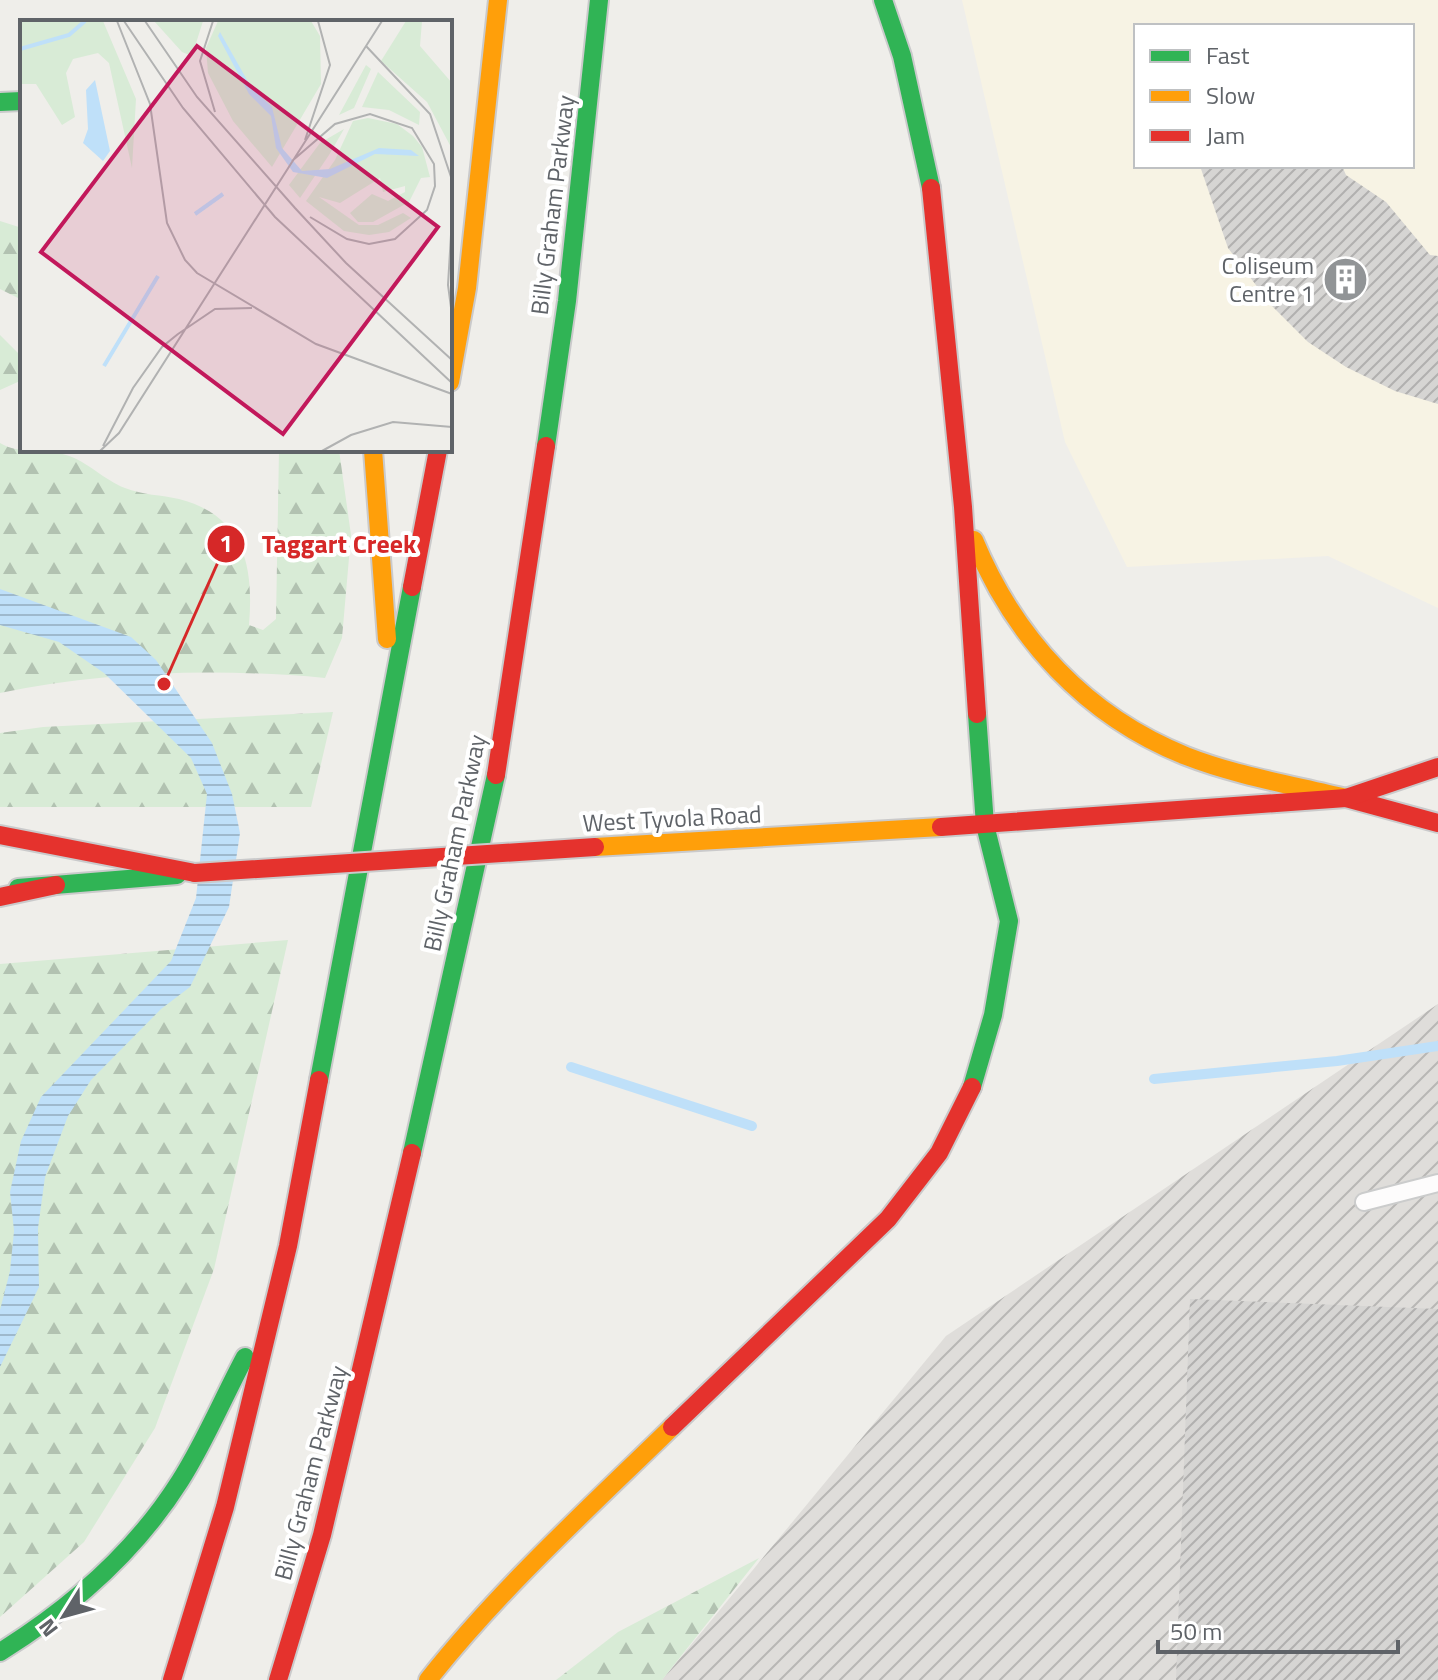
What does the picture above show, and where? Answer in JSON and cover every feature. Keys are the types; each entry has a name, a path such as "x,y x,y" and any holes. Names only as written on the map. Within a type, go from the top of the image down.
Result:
{"main road":[{"path":"452,371 467,288 498,0"},
{"name":"Billy Graham Parkway","path":"278,1680 322,1535 365,1362 500,757 567,301 599,0"},
{"path":"428,1680 458,1642 546,1549 888,1219 939,1153 975,1080 993,1015 1009,921 985,825 950,341 932,195 902,56 883,0"},
{"path":"0,102 20,101"},
{"path":"373,452 392,705"},
{"path":"172,1680 225,1507 288,1246 438,452"},
{"path":"963,507 981,561 1008,611 1042,655 1111,716 1186,756 1346,798"},
{"name":"West Tyvola Road","path":"0,889 195,873 985,825 1346,798 1438,767"},
{"name":"West Tyvola Road","path":"1346,798 1438,823"},
{"path":"0,835 59,849 195,873"},
{"path":"0,897 56,885"},
{"path":"0,1652 56,1616 86,1590 159,1511 180,1480 255,1337 288,1246"}],"lane":[{"path":"1364,1202 1438,1183"}],"shaded area":[{"path":"962,0 1438,0 1438,608 1328,556 1127,567 1065,442"},
{"path":"1438,1004 1438,1680 662,1680 946,1336"}],"green space":[{"path":"0,221 20,227 20,299 0,289"},
{"path":"0,335 20,355 20,381 0,390"},
{"path":"0,443 20,449 20,452 66,455 125,488 179,499 218,517 231,531 246,563 249,625 263,630 276,619 279,452 339,452 351,535 342,638 325,678 244,673 162,674 80,680 0,693"},
{"path":"333,712 311,807 0,807 0,733 43,727"},
{"path":"288,940 214,1269 155,1428 84,1542 0,1617 0,964"},
{"path":"759,1558 662,1680 556,1680 618,1632"}],"water":[{"path":"0,589 131,637 156,660 212,743 232,794 240,833 229,907 190,987 161,1009 91,1080 68,1116 45,1177 38,1228 39,1287 0,1367 0,1310 10,1271 14,1231 10,1192 21,1141 41,1097 171,961 196,898 207,794 191,758 104,673 59,642 0,625"}],"building":[{"name":"Coliseum Centre 1","path":"1201,168 1343,168 1346,175 1386,202 1430,255 1438,256 1438,404 1395,391 1346,367 1308,342 1271,305 1228,248"},
{"path":"1190,1299 1438,1309 1438,1680 1176,1680"}],"waterway":[{"path":"1154,1079 1337,1061 1438,1046"},
{"path":"571,1067 752,1126"}],"traffic: fast":[{"path":"546,446 567,301 599,0"},
{"path":"883,0 902,56 931,188"},
{"path":"0,102 20,101"},
{"path":"319,1080 412,587"},
{"path":"972,1087 993,1015 1009,921 985,825 977,714"},
{"path":"412,1153 496,775"},
{"path":"18,888 177,875"},
{"path":"0,1652 52,1617 100,1577 143,1531 189,1466 245,1357"}],"traffic: slow":[{"path":"452,371 467,288 498,0"},
{"path":"373,452 387,639"},
{"path":"974,540 1010,610 1033,641 1058,670 1116,719 1150,739 1205,763 1346,798"},
{"path":"595,847 941,827"},
{"path":"428,1680 515,1581 672,1427"}],"traffic: jam":[{"path":"931,188 963,507 977,714"},
{"path":"496,775 546,446"},
{"path":"412,587 438,452"},
{"path":"941,827 1346,798 1438,767"},
{"path":"1346,798 1438,823"},
{"path":"0,835 195,873"},
{"path":"195,873 595,847"},
{"path":"0,897 56,885"},
{"path":"172,1680 225,1507 288,1246 319,1080"},
{"path":"672,1427 888,1219 939,1153 972,1087"},
{"path":"278,1680 322,1535 412,1153"}],"place":[{"name":"Coliseum Centre 1","path":"1345,280"},
{"name":"Taggart Creek","path":"164,684"}]}
